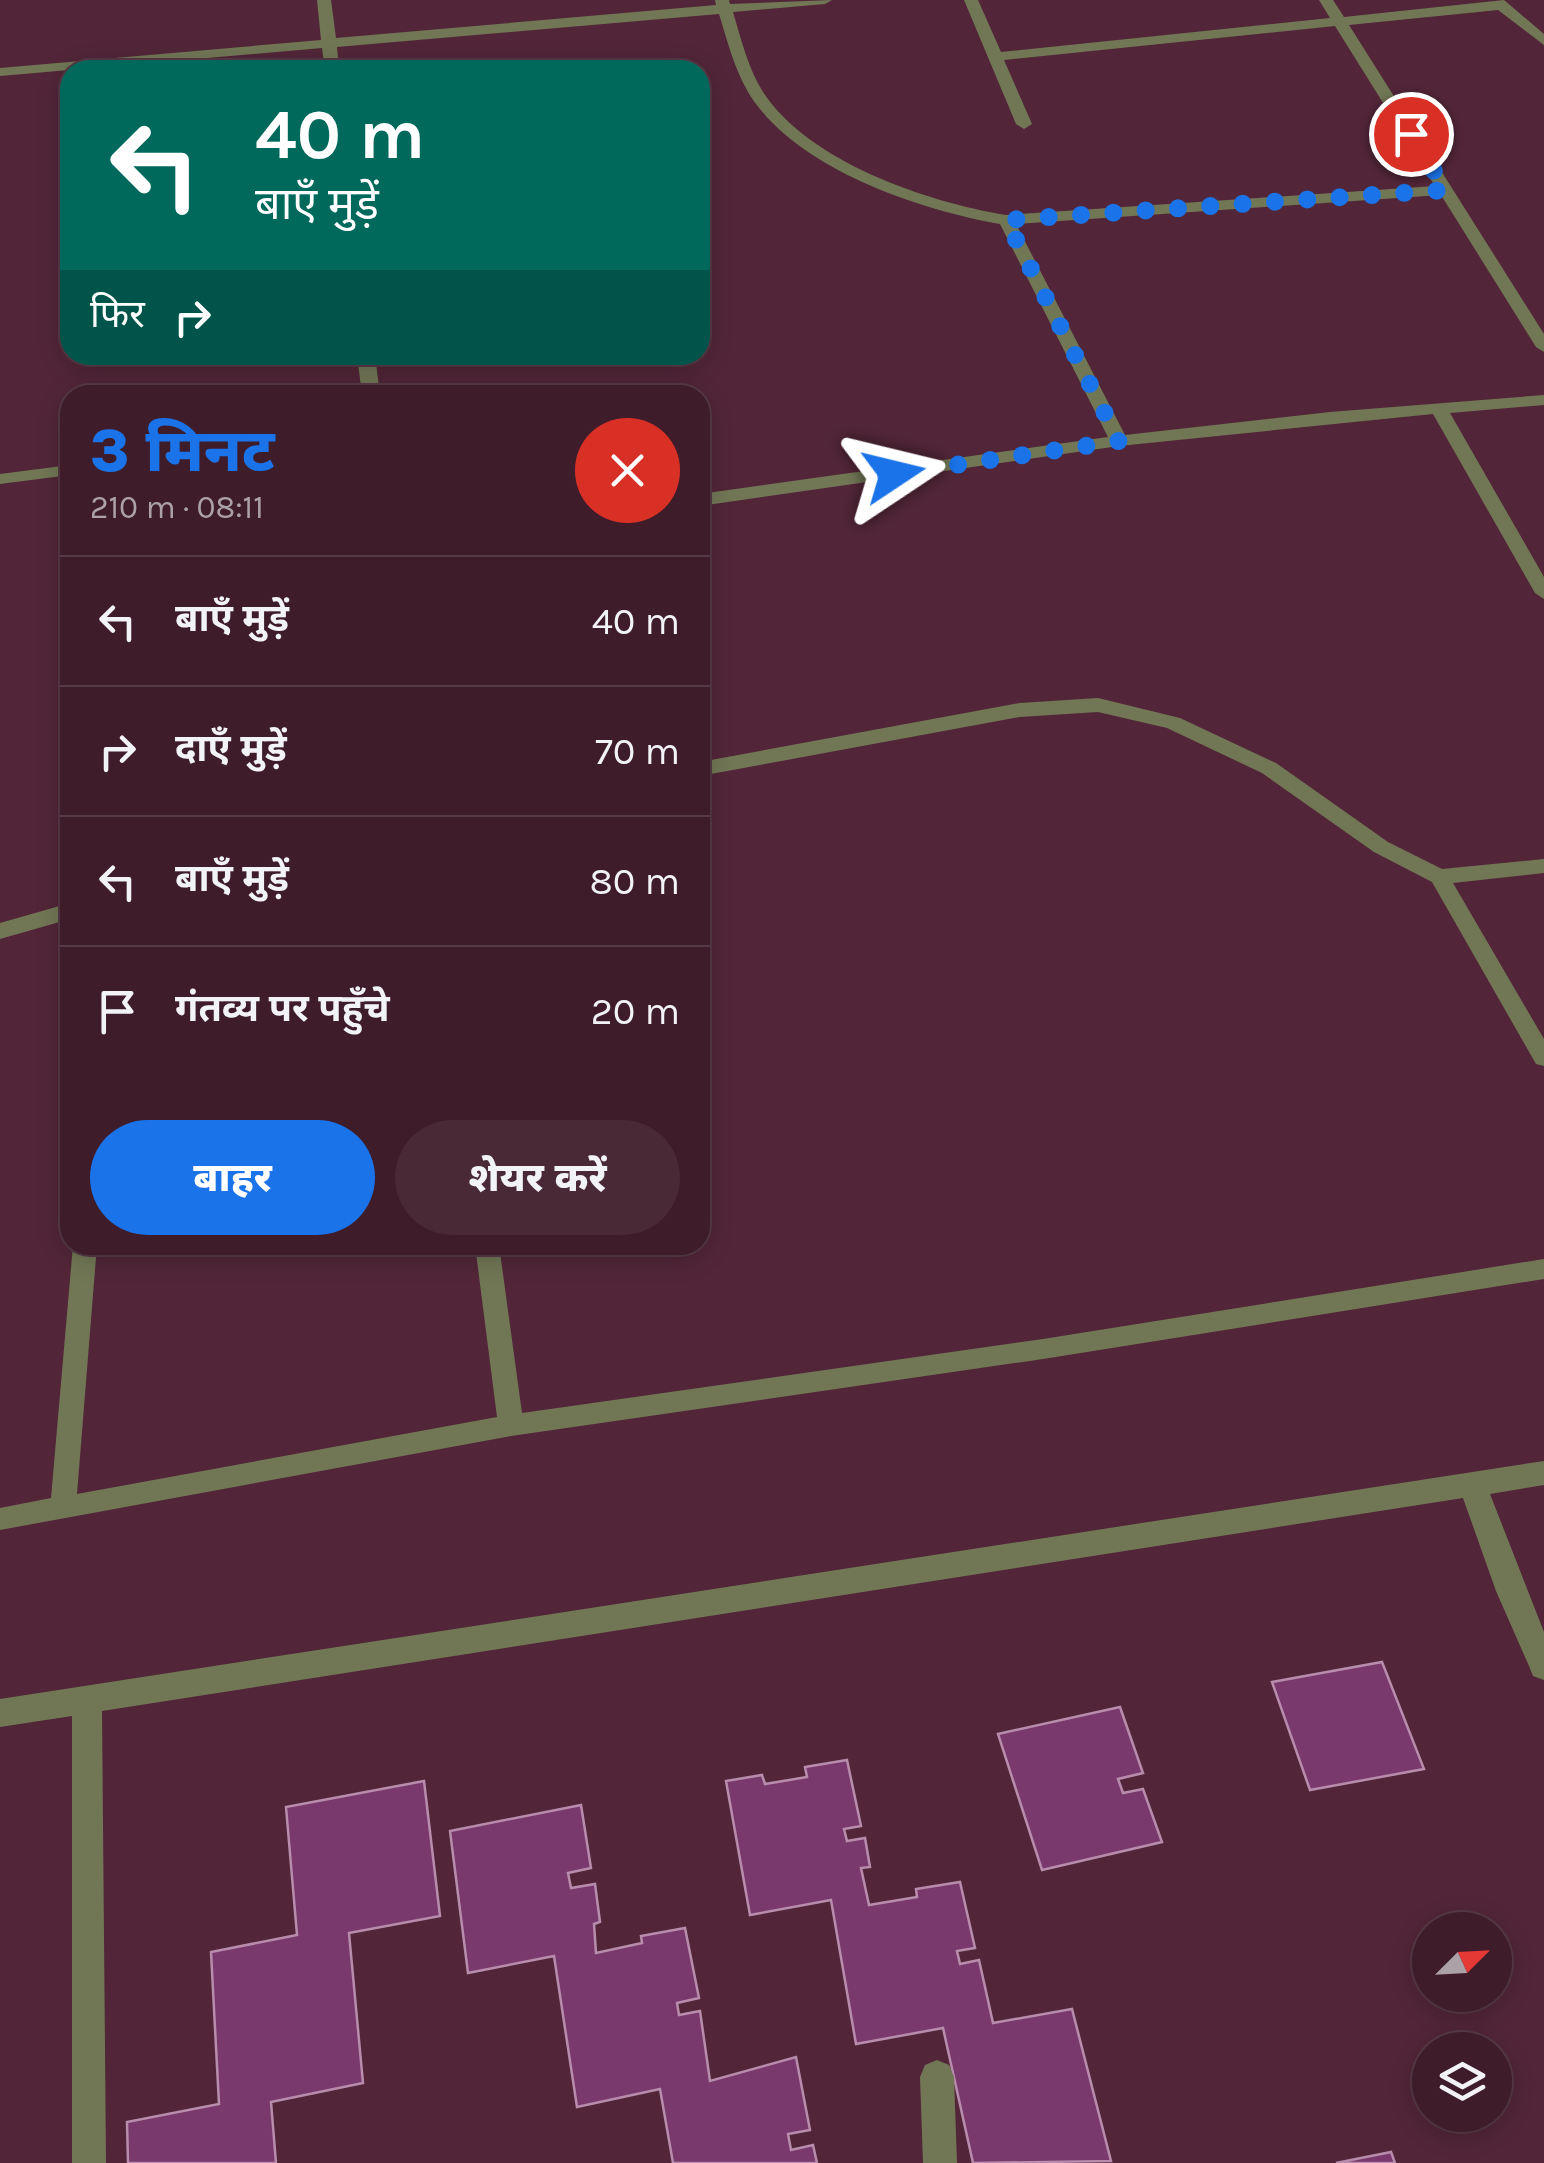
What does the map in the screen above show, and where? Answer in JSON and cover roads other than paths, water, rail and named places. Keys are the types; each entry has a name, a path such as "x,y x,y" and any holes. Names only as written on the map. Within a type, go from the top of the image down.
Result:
{"street":[{"path":"0,1714 1544,1473"},
{"path":"1473,1485 1510,1591 1544,1666"},
{"path":"86,1700 89,2163"},
{"path":"936,2077 940,2163"}],"lane":[{"path":"324,0 331,60"},
{"path":"136,60 723,4 825,0"},
{"path":"971,0 1024,124"},
{"path":"1326,0 1544,347"},
{"path":"993,57 1498,2 1544,41"},
{"path":"723,4 758,96 790,128 828,153 928,202 968,216 1006,220 1446,190"},
{"path":"0,72 60,67"},
{"path":"1006,220 1119,441"},
{"path":"710,499 1119,441 1544,400"},
{"path":"1439,409 1544,593"},
{"path":"0,479 60,471"},
{"path":"710,767 1020,710 1098,705 1172,722 1269,768 1382,847 1439,877 1544,1058"},
{"path":"1439,877 1544,866"},
{"path":"0,932 60,914"},
{"path":"62,1507 84,1255"},
{"path":"488,1255 511,1426"},
{"path":"0,1519 511,1426 1043,1349 1544,1268"}]}
